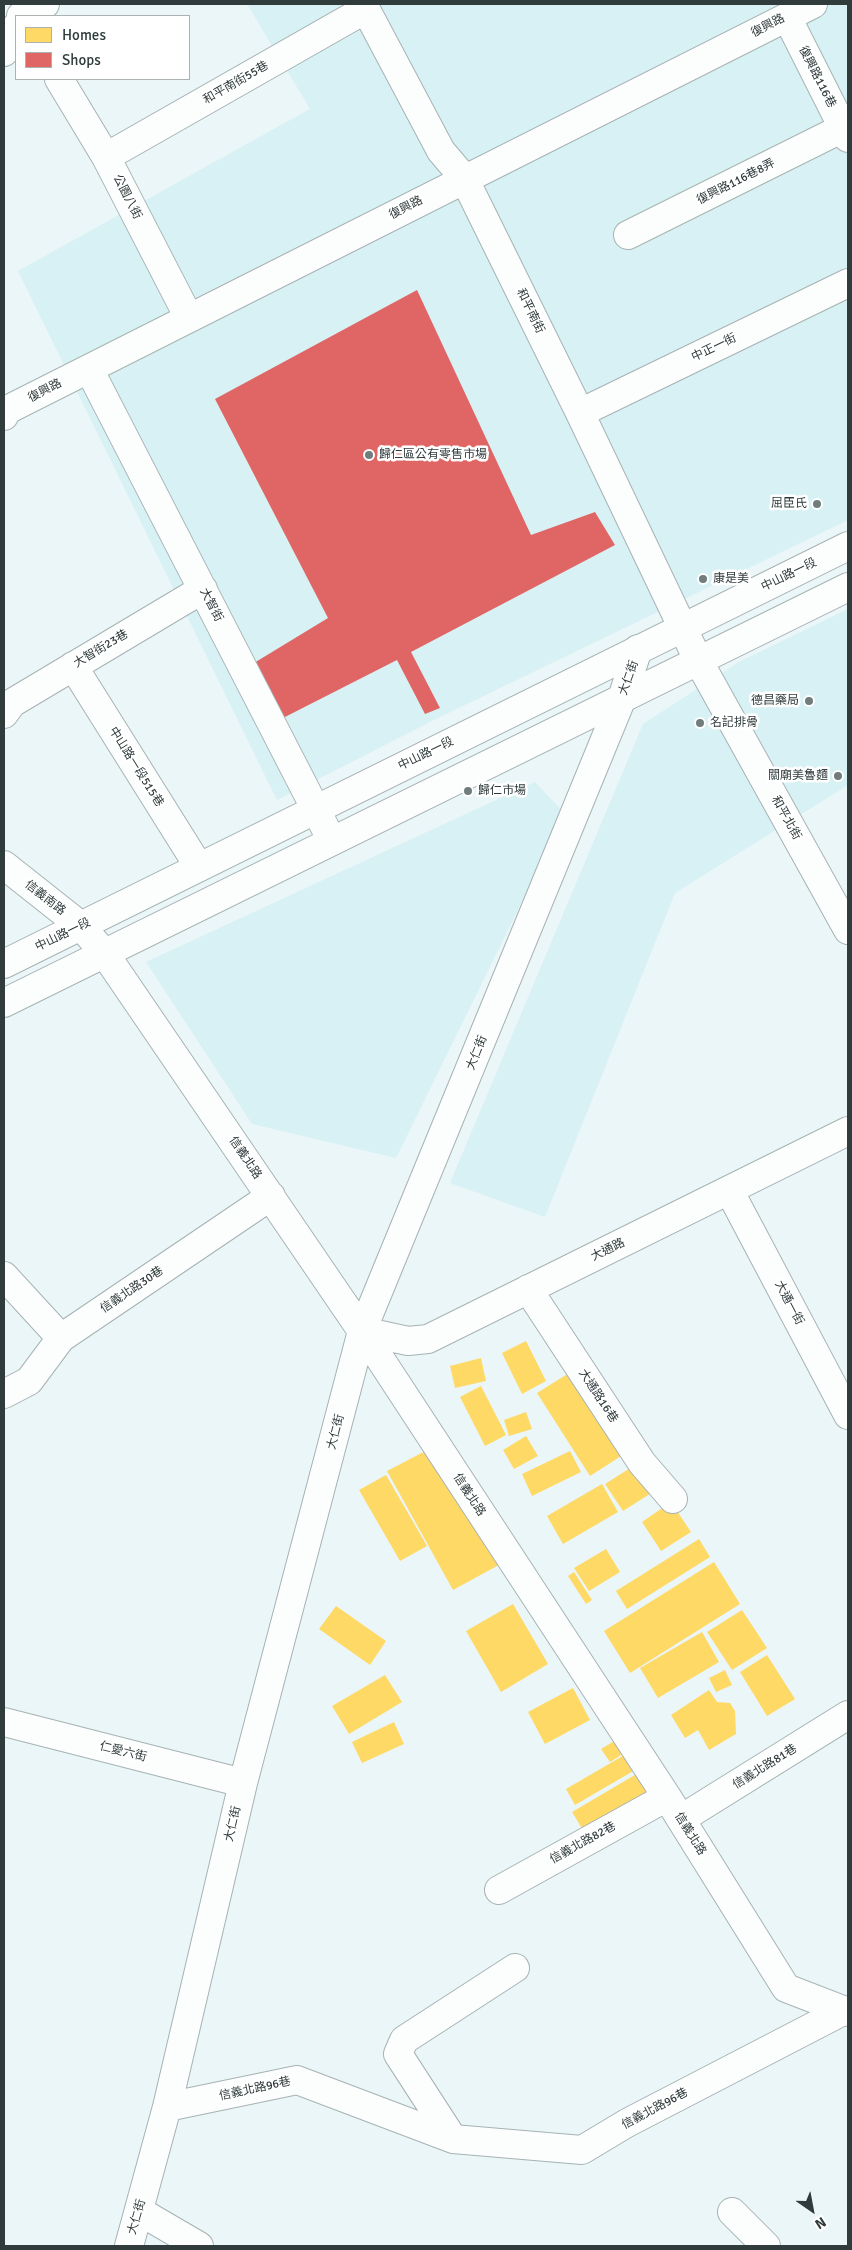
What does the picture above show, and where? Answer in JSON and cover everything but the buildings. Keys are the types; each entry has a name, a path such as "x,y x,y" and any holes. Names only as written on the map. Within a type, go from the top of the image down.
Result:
{"street":[{"path":"14,4 20,15"},
{"path":"23,15 45,4"},
{"name":"復興路","path":"4,416 7,410 812,4"},
{"name":"和平南街55巷","path":"106,157 365,6"},
{"name":"和平南街","path":"365,6 442,151 464,178 580,413 682,627"},
{"name":"復興路116巷","path":"787,17 846,133"},
{"path":"4,52 15,29"},
{"name":"公園八街","path":"60,80 106,157 189,318"},
{"name":"復興路116巷8弄","path":"628,235 846,133"},
{"name":"中正一街","path":"580,413 848,283"},
{"name":"大智街","path":"89,369 332,841"},
{"name":"中山路一段","path":"4,964 848,546"},
{"path":"4,1003 848,586"},
{"name":"大智街23巷","path":"4,714 12,703 203,589"},
{"name":"和平北街","path":"682,627 698,660 844,913"},
{"name":"大仁街","path":"129,2246 167,2108 243,1783 362,1331 622,698 638,649"},
{"name":"中山路一段515巷","path":"73,666 199,867"},
{"name":"信義南路","path":"4,865 81,926 105,954"},
{"name":"信義北路","path":"105,954 362,1331 674,1808 786,1988 847,2011"},
{"name":"大通路","path":"362,1331 408,1341 428,1338 848,1131"},
{"name":"大通一街","path":"729,1190 848,1415"},
{"name":"信義北路30巷","path":"4,1394 29,1381 61,1338 270,1196"},
{"path":"4,1276 61,1338"},
{"name":"大通路16巷","path":"528,1289 642,1463 673,1499"},
{"name":"信義北路81巷","path":"674,1808 848,1715"},
{"name":"仁愛六街","path":"5,1728 243,1783"},
{"name":"信義北路82巷","path":"498,1890 674,1808"},
{"path":"453,2139 398,2054 404,2040 515,1968"},
{"name":"信義北路96巷","path":"167,2108 297,2080 453,2139 582,2150 627,2123 847,2011"},
{"path":"139,2211 199,2246"},
{"path":"732,2212 766,2246"}],"shaded area":[{"path":"247,4 848,4 848,520 436,719 277,800 18,271 310,109"},
{"path":"848,609 848,785 675,893 545,1217 450,1183 643,724 739,662"},
{"path":"535,782 565,814 396,1158 252,1124 146,962"}],"place":[{"name":"歸仁區公有零售市場","path":"369,455"},
{"name":"屈臣氏","path":"817,504"},
{"name":"康是美","path":"703,579"},
{"name":"德昌藥局","path":"809,701"},
{"name":"名記排骨","path":"700,723"},
{"name":"關廟美魯麵","path":"838,776"},
{"name":"歸仁市場","path":"468,791"}]}
